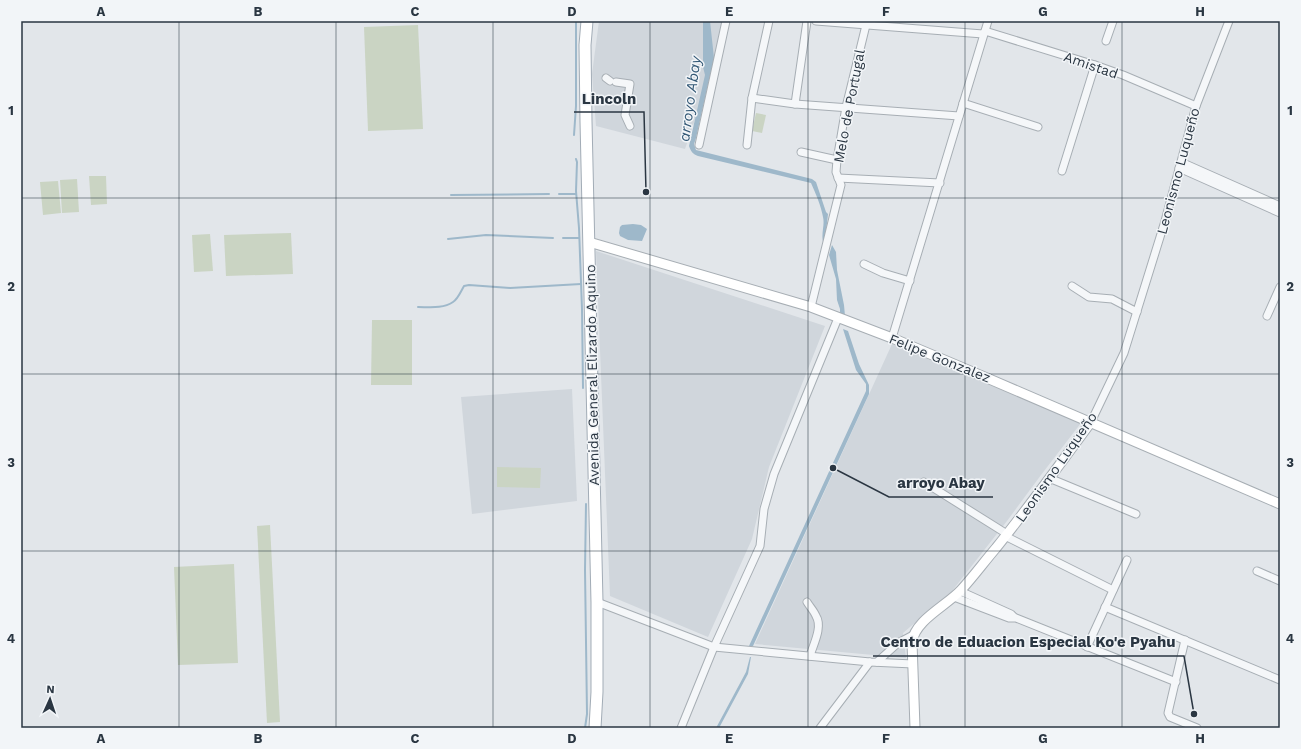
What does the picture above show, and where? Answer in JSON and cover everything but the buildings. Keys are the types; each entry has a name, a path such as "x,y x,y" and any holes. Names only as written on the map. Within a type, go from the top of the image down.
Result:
{"main road":[{"name":"Avenida General Elizardo Aquino","path":"587,21 585,45 586,121 598,602 595,728"}],"street":[{"path":"699,145 726,21"},
{"path":"747,145 752,98 769,21"},
{"path":"795,104 807,21"},
{"name":"Amistad","path":"816,21 866,23 984,32 1095,65 1123,75 1196,106"},
{"path":"892,338 988,21"},
{"path":"1106,42 1113,21"},
{"name":"Leonismo Luqueño","path":"913,635 924,621 957,594 1006,535 1091,422 1124,353 1165,221 1196,106 1229,21"},
{"name":"Melo de Portugal","path":"811,307 841,186 836,172 846,107 866,23"},
{"path":"1062,171 1095,65"},
{"path":"614,81 628,93 625,115 630,126"},
{"path":"752,98 795,104 959,116"},
{"path":"963,103 1038,127"},
{"path":"801,152 838,160"},
{"path":"1180,165 1280,206"},
{"path":"1180,165 1280,213"},
{"path":"838,178 940,183"},
{"name":"Felipe Gonzalez","path":"589,242 811,307 892,338 1280,504"},
{"path":"864,264 882,273 910,281"},
{"path":"1072,286 1088,296 1112,299 1137,312"},
{"path":"1267,316 1280,287"},
{"path":"680,728 714,647 760,546 764,509 774,474 838,318"},
{"path":"1049,478 1136,514"},
{"path":"924,482 1006,535 1113,590"},
{"path":"1087,647 1127,560"},
{"path":"1257,571 1280,581"},
{"path":"957,594 1011,614 1016,618 1176,682"},
{"path":"598,602 714,647 873,662 913,664"},
{"path":"807,602 818,622 817,632 810,656"},
{"path":"1105,607 1280,680"},
{"path":"820,728 873,662 898,643 913,635"},
{"path":"913,635 915,728"},
{"path":"1185,640 1168,711 1170,717 1197,728"}],"shaded area":[{"path":"599,21 722,21 710,76 685,149 596,126 592,74"},
{"path":"596,251 825,326 769,467 752,539 708,637 610,596"},
{"path":"892,344 1081,423 952,591 903,633 906,658 755,644"},
{"path":"572,389 577,501 472,514 461,397"}],"green space":[{"path":"418,25 423,129 368,131 364,27"},
{"path":"756,113 766,115 762,133 752,131"},
{"path":"89,176 106,176 107,204 91,205"},
{"path":"77,179 79,212 62,213 60,180"},
{"path":"58,181 61,213 43,215 40,182"},
{"path":"291,233 293,274 226,276 224,235"},
{"path":"210,234 213,271 194,272 192,235"},
{"path":"372,320 412,320 412,385 371,385"},
{"path":"497,467 541,468 540,488 497,487"},
{"path":"270,525 280,722 267,723 257,526"},
{"path":"234,564 238,663 178,665 174,567"}],"water":[{"path":"703,21 710,21 714,58 694,144 696,150 812,179 816,182 828,214 823,242 823,217 811,183 693,154 689,146 705,75 703,67"},
{"path":"622,225 641,225 647,229 642,241 628,240 620,236 620,227"},
{"path":"832,245 836,252 837,270 845,316 840,315 837,300 836,279 829,255"},
{"path":"843,329 848,331 859,364 869,385 869,394 753,646 749,646 866,391 866,384 856,370"},
{"path":"750,657 748,674 719,728 716,728 746,672"}],"waterway":[{"path":"574,135 576,106 576,21"},
{"path":"576,159 576,191 582,309 583,388"},
{"path":"451,195 549,194"},
{"path":"559,194 576,194"},
{"path":"448,239 486,235 553,238"},
{"path":"563,238 579,238"},
{"path":"418,307 445,306 456,299 464,286 469,285 510,288 581,284"},
{"path":"585,728 587,714 585,570 586,504"}],"place":[{"name":"Lincoln","path":"646,192"},
{"name":"arroyo Abay","path":"833,468"},
{"name":"Centro de Eduacion Especial Ko'e Pyahu","path":"1194,714"}]}
